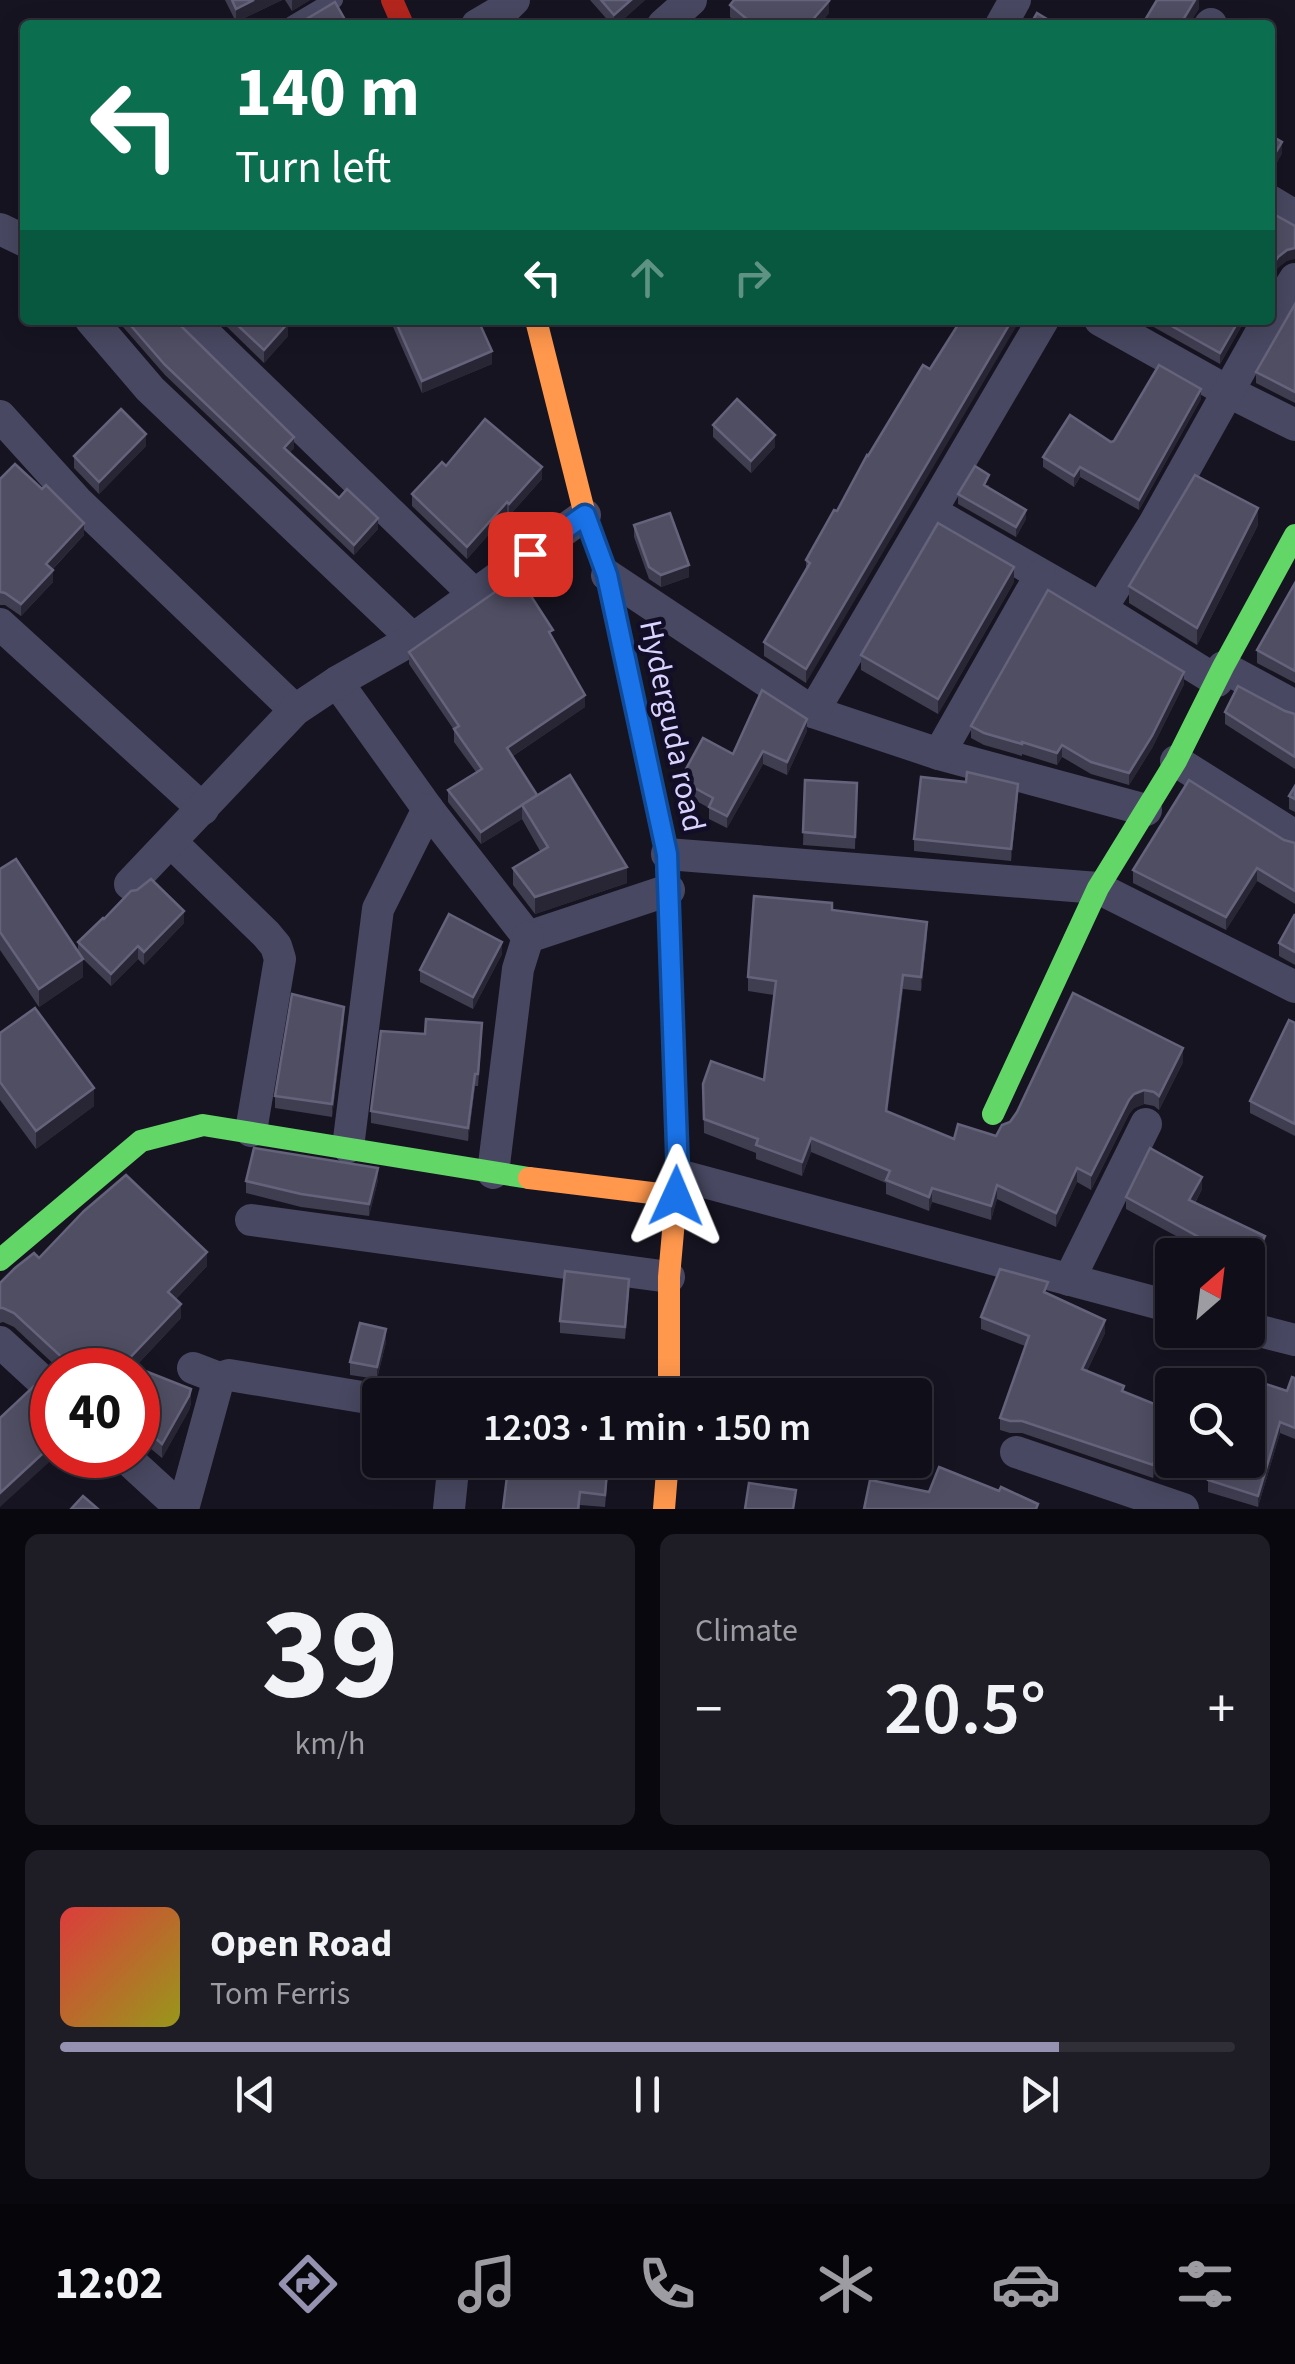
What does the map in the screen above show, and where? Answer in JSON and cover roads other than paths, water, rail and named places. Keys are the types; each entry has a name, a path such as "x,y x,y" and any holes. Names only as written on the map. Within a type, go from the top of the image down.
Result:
{"street":[{"path":"485,20 514,0"},
{"path":"668,20 690,0"},
{"path":"1275,310 1295,279"},
{"path":"95,325 150,390 413,639"},
{"path":"196,325 474,594"},
{"name":"Hyderguda road","path":"537,325 585,515 607,575 667,854 677,1186 669,1277 669,1378"},
{"path":"813,712 1040,325"},
{"path":"1109,325 1295,425"},
{"path":"1101,609 1154,524 1265,325"},
{"path":"0,416 77,500 295,710"},
{"path":"932,512 1220,674 1295,706"},
{"path":"130,884 295,710 413,639 585,515"},
{"path":"994,1114 1098,888 1176,761 1294,540"},
{"path":"607,575 813,712 938,754 1146,810"},
{"path":"938,754 1040,576"},
{"path":"0,624 202,809"},
{"path":"337,682 428,809 528,937"},
{"path":"1176,761 1295,836"},
{"path":"348,1146 378,909 428,809"},
{"path":"171,842 266,934 280,958 251,1131"},
{"path":"667,854 1098,888 1295,987"},
{"path":"528,937 669,890"},
{"path":"493,1173 518,969 528,937"},
{"path":"1069,1280 1146,1124"},
{"path":"0,1260 141,1141 203,1126 348,1146 493,1173 677,1186 1155,1303"},
{"path":"251,1220 669,1277"},
{"path":"1265,1332 1295,1340"},
{"path":"0,1342 30,1370"},
{"path":"182,1509 206,1373 362,1397"},
{"path":"1016,1452 1182,1509"},
{"path":"148,1478 182,1509"},
{"path":"449,1509 452,1478"},
{"path":"664,1509 667,1478"}],"lane":[{"path":"300,20 334,0"}]}
